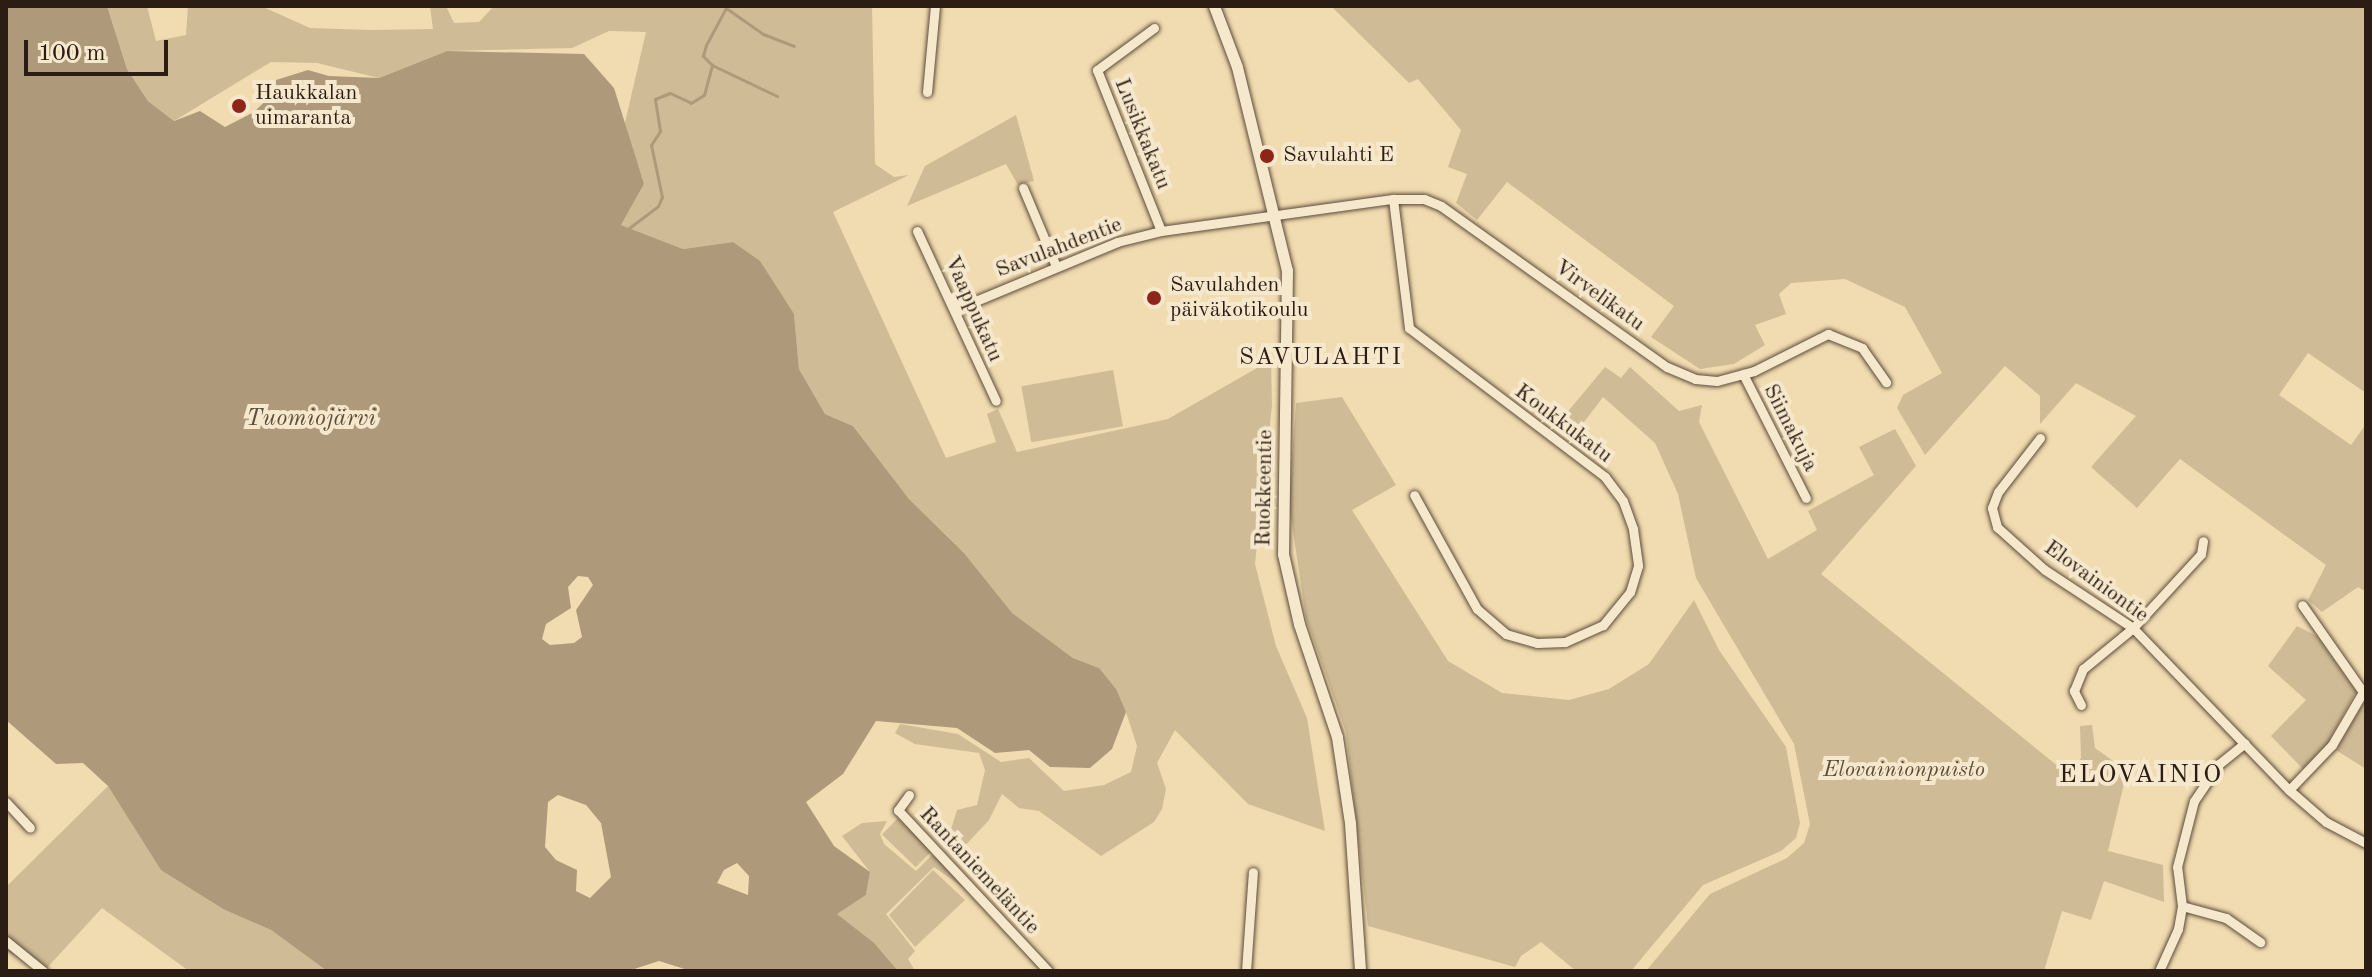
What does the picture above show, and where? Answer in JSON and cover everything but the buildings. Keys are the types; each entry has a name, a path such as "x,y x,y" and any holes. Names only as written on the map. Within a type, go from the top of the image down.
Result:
{"street":[{"path":"927,92 935,6"},
{"name":"Ruokkeentie","path":"1214,6 1237,67 1275,217 1289,309 1283,554 1343,772 1360,971"},
{"name":"Lusikkakatu","path":"1154,28 1097,70 1161,231"},
{"path":"1023,188 1056,266"},
{"name":"Virvelikatu","path":"1275,217 1393,199 1441,206 1667,367 1695,379 1717,381 1743,374 1828,334 1845,337 1862,348 1886,382"},
{"name":"Koukkukatu","path":"1393,199 1409,328 1605,477 1623,501 1633,529 1638,566 1630,592 1603,625 1565,642 1537,643 1506,634 1477,609 1414,495"},
{"name":"Savulahdentie","path":"954,310 1056,266 1161,231 1275,217"},
{"name":"Vaappukatu","path":"917,231 996,401"},
{"name":"Siimakuja","path":"1743,374 1806,498"},
{"name":"Elovainiontie","path":"2040,438 1998,492 1992,508 1997,527 2045,570 2133,628 2289,790 2326,822 2366,843"},
{"path":"2081,705 2074,691 2083,669 2133,628 2201,554 2203,541"},
{"path":"2289,790 2332,745 2364,692 2302,605"},
{"path":"2159,971 2182,906 2177,867 2194,801 2219,764 2245,743"},
{"name":"Rantaniemeläntie","path":"909,795 898,810 1048,971"},
{"path":"6,802 30,828"},
{"path":"1246,971 1253,872"},
{"path":"2182,906 2226,918 2260,942"},
{"path":"6,941 11,949 43,971"}],"green space":[{"path":"107,6 147,6 156,41 186,35 188,6 261,6 310,28 371,30 433,29 430,6 446,6 454,23 479,22 494,6 872,6 875,164 894,177 909,175 833,212 946,458 996,442 987,414 998,409 1017,452 1168,419 1271,360 1272,405 1255,564 1276,646 1307,718 1325,831 1248,804 1175,730 1157,763 1166,789 1162,809 1154,822 1101,856 1039,811 1019,808 1002,794 989,820 961,850 945,849 957,810 977,805 985,770 979,753 915,744 895,733 900,724 958,734 1001,762 1029,758 1064,791 1104,785 1131,772 1137,746 1126,712 1099,668 1073,658 1011,613 964,553 909,499 853,426 825,414 799,369 794,314 733,242 683,249 621,225 644,184 624,127 646,32 609,31 572,48 447,51 379,78 317,63 271,62 174,121 148,101 127,69"},
{"path":"1331,6 2366,6 2366,393 2308,353 2279,395 2351,445 2366,424 2366,592 2358,587 2322,612 2308,600 2326,565 2180,459 2137,508 2091,467 2136,416 2076,383 2040,424 2040,396 2005,366 1925,455 1897,408 1903,395 1942,373 1905,307 1845,279 1791,283 1779,294 1786,314 1755,325 1765,345 1734,364 1700,369 1651,337 1674,306 1507,182 1477,220 1456,203 1467,174 1448,167 1461,130 1418,79 1409,83"},
{"path":"1016,115 1034,181 1018,185 1006,164 907,206 925,166"},
{"name":"Elovainionpuisto","path":"1605,367 1621,378 1630,367 1679,411 1702,405 1699,422 1768,559 1817,530 1808,511 1874,475 1859,447 1895,429 1916,466 1821,574 2070,776 2081,758 2080,726 2092,725 2095,748 2127,771 2108,851 2163,865 2164,902 2104,881 2091,920 2062,911 2044,971 1646,971 1710,894 1787,858 1804,843 1810,824 1794,744 1696,578 1678,494 1655,443 1603,397 1581,426 1565,415"},
{"path":"1113,370 1123,426 1031,442 1021,386"},
{"path":"1342,397 1396,485 1352,510 1448,661 1502,693 1569,700 1609,689 1649,664 1694,600 1719,650 1786,747 1800,823 1796,838 1781,851 1703,885 1631,971 1576,971 1541,942 1521,956 1515,967 1368,926 1346,732 1306,618 1289,504 1296,403"},
{"path":"2297,626 2317,636 2356,691 2328,743 2303,769 2271,736 2306,700 2268,666"},
{"path":"2366,700 2366,769 2336,750"},
{"path":"108,786 125,812 225,910 271,930 327,971 189,971 102,908 44,971 6,951 6,887"},
{"path":"898,818 932,851 916,867 882,835"},
{"path":"887,821 880,834 884,844 916,871 932,855 968,891 934,867 886,914 915,951 908,959 915,971 877,971 836,914 866,895 870,872 842,836 862,823"},
{"path":"933,870 965,900 915,947 889,915"}],"water":[{"name":"Tuomiojärvi","path":"6,6 107,6 127,69 148,101 174,121 200,111 225,127 254,112 276,91 276,80 308,70 329,76 379,78 447,51 584,54 614,88 644,184 621,225 683,249 733,242 760,261 794,314 799,369 825,414 853,426 909,499 964,553 1012,613 1073,658 1099,668 1116,689 1126,712 1112,749 1090,768 1050,767 1029,750 995,753 957,728 876,721 843,774 806,802 834,846 870,872 866,895 837,914 874,943 898,971 691,971 659,961 628,971 327,971 271,930 225,910 161,870 108,786 83,763 56,764 6,720","holes":["578,576 588,577 593,585 576,610 582,637 574,643 550,645 542,639 546,624 571,608 568,587","558,795 586,805 601,823 611,877 590,898 576,891 577,870 556,860 545,847 548,802","737,863 749,876 748,895 717,883 724,870"]}],"waterway":[{"path":"629,228 658,206 662,197 651,145 660,131 655,99 670,93 691,103 704,95 712,65 703,56 727,6"},
{"path":"726,8 763,34 794,46"},
{"path":"712,65 777,96"}],"place":[{"name":"Haukkalan uimaranta","path":"239,106"},
{"name":"Savulahti E","path":"1267,156"},
{"name":"Savulahden päiväkotikoulu","path":"1154,298"}],"district":[{"name":"SAVULAHTI","path":"1321,359"},
{"name":"ELOVAINIO","path":"2141,776"}]}
